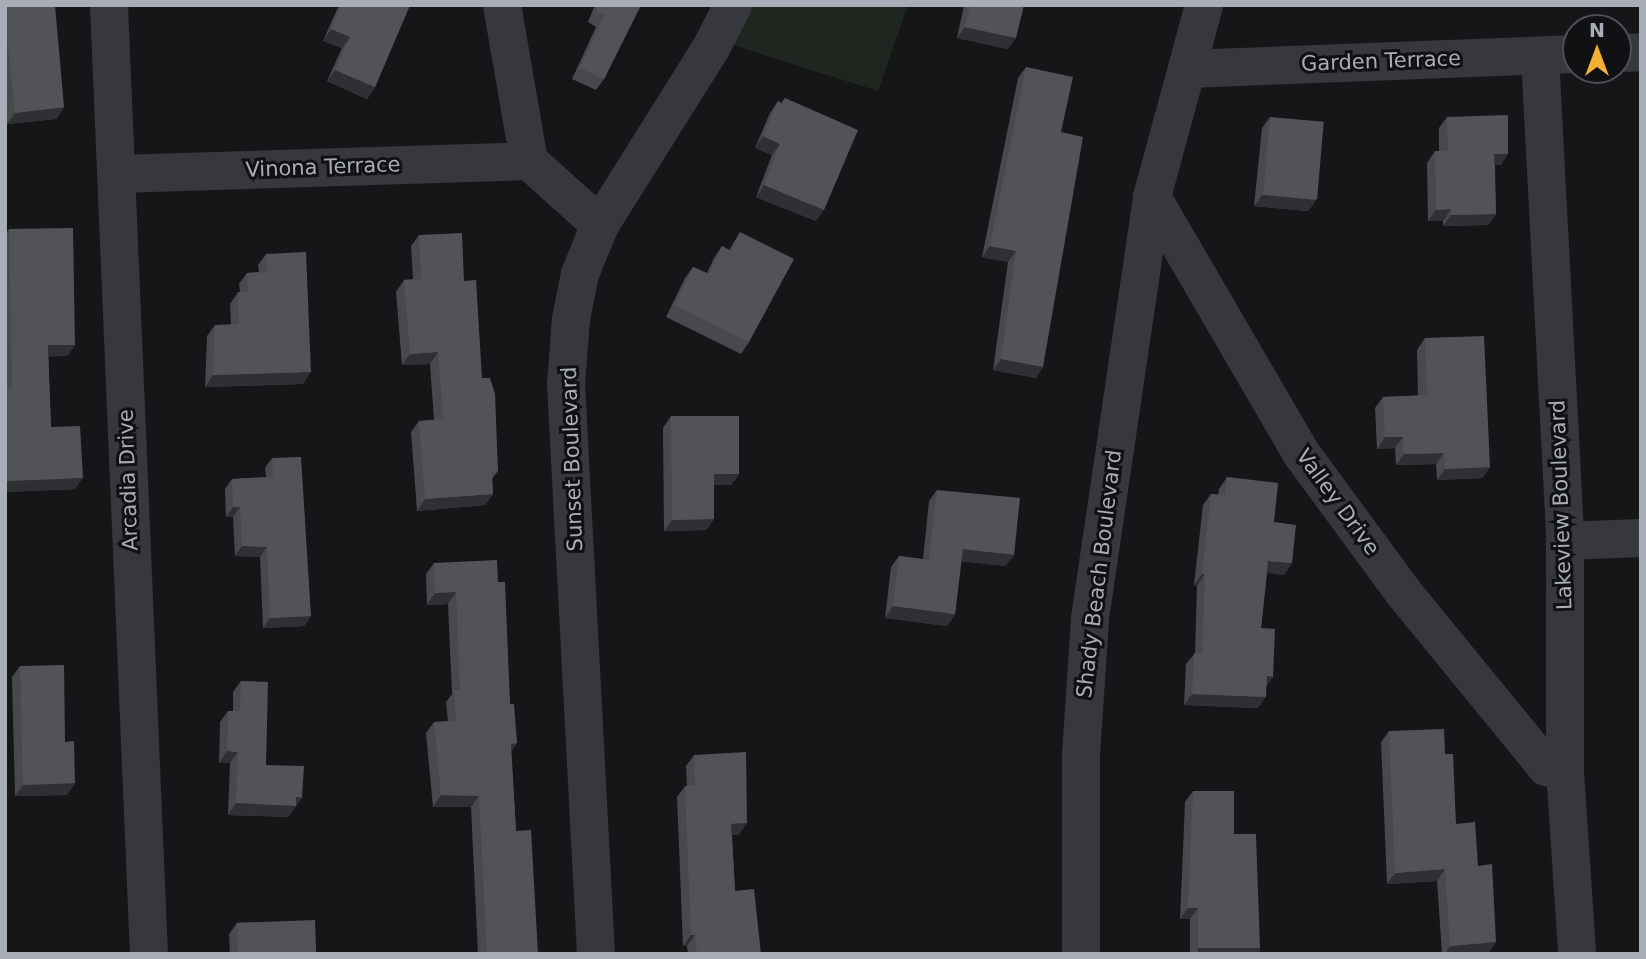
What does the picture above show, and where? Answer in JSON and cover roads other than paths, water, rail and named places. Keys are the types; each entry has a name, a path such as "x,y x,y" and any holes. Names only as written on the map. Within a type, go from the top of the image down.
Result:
{"street":[{"name":"Arcadia Drive","path":"109,5 149,954"},
{"path":"502,5 529,161 600,225"},
{"name":"Sunset Boulevard","path":"596,954 566,384 580,274 600,225 711,48 733,5"},
{"path":"1187,69 1204,5"},
{"name":"Garden Terrace","path":"1187,69 1558,55"},
{"name":"Lakeview Boulevard","path":"1558,55 1565,541 1565,771 1577,954"},
{"name":"Shady Beach Boulevard","path":"1081,954 1081,755 1090,618 1152,197 1187,69"},
{"name":"Vinona Terrace","path":"118,174 529,161"},
{"name":"Valley Drive","path":"1152,197 1301,453 1403,592 1546,767 1565,771"},
{"path":"1565,541 1641,538"}]}
